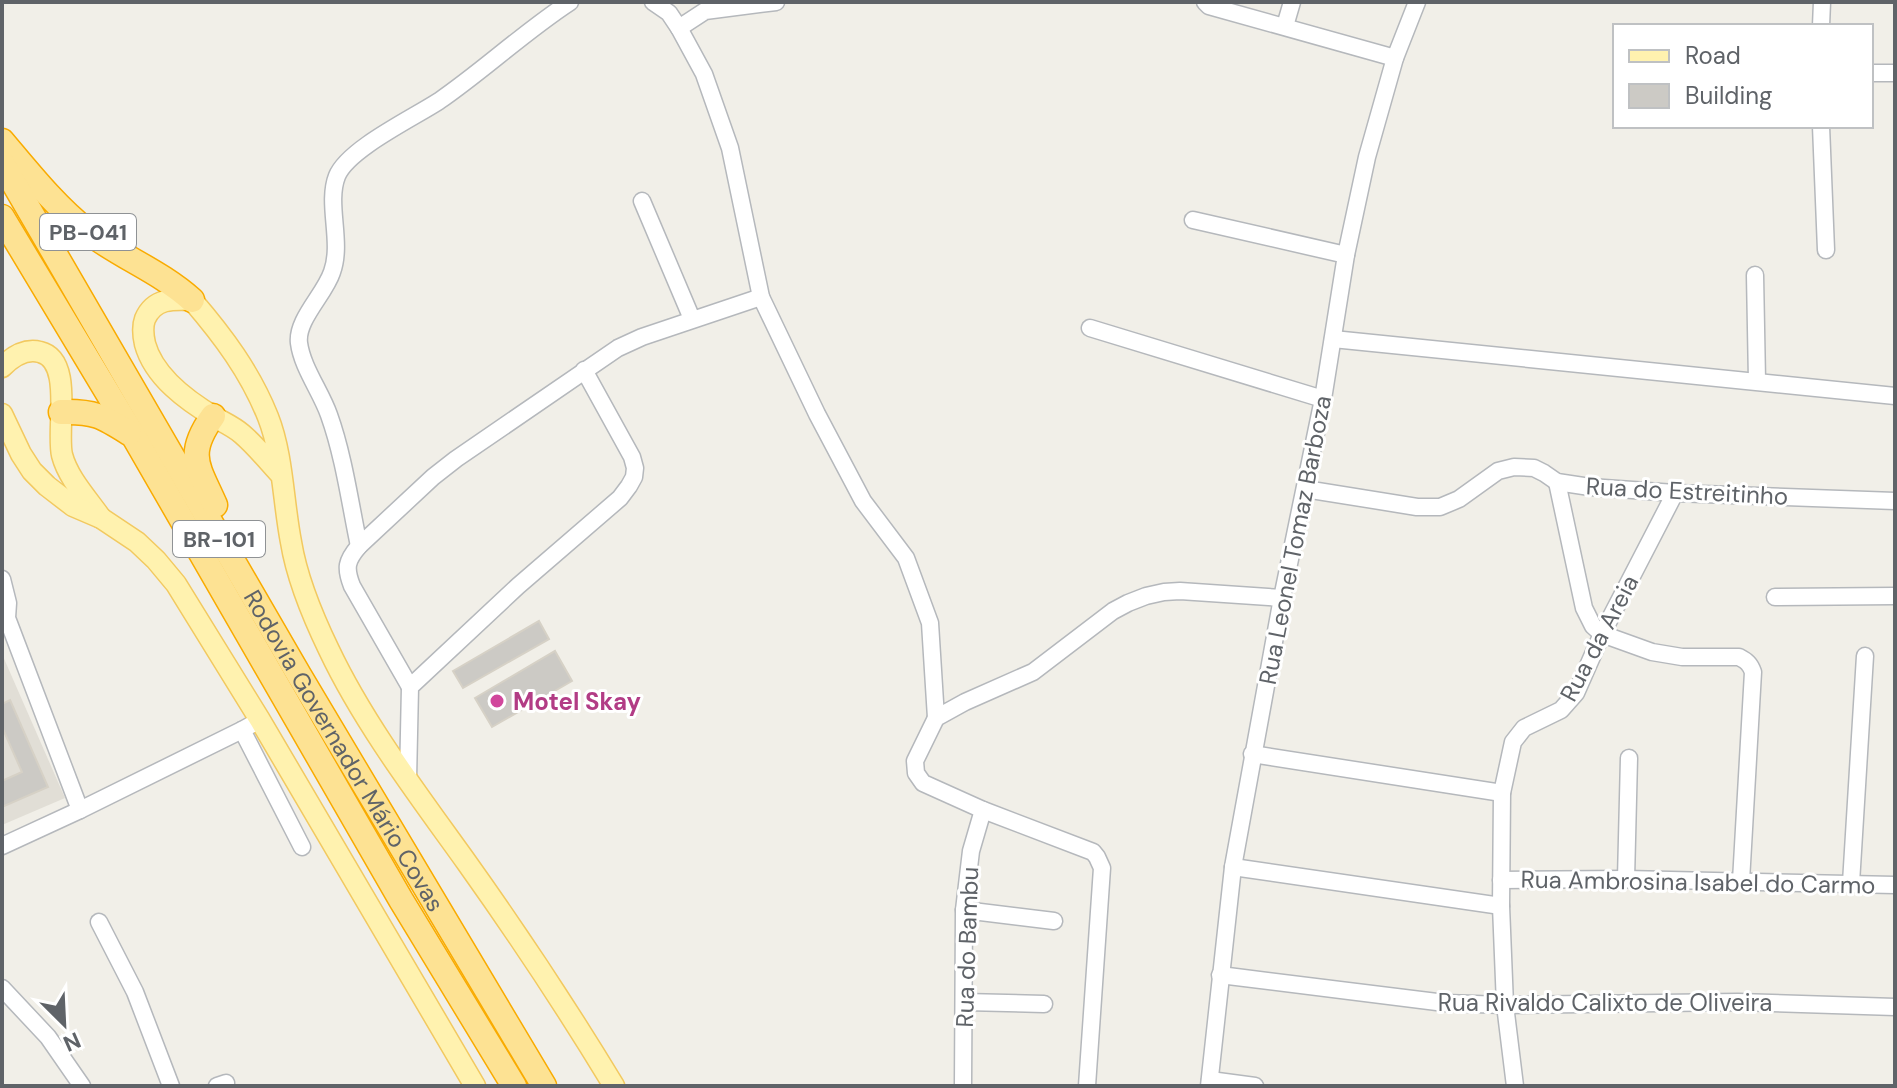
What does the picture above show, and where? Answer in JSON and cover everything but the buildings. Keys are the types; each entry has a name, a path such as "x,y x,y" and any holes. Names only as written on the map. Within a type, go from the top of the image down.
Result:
{"highway":[{"name":"PB-041","path":"2,141 40,187 80,225 120,253 160,275 192,300"},
{"name":"Rodovia Governador Mário Covas","path":"2,163 261,610 544,1086"},
{"name":"Rodovia Governador Mário Covas","path":"2,217 133,435 401,900 514,1086"},
{"path":"61,412 93,413 133,435"},
{"path":"213,416 197,443 197,465 261,610"}],"main road":[{"path":"192,300 160,302 146,316 143,337 153,363 174,388 240,432 280,474"},
{"name":"PB-041","path":"192,300 223,336 255,388 269,419 299,577 330,652 354,696 408,780 540,968 614,1086"},
{"path":"2,367 29,351 47,354 54,361 61,379 60,441 67,469 101,518"},
{"path":"2,414 21,454 47,486 73,506 101,518 137,542 176,584 251,725 475,1086"}],"street":[{"path":"359,546 330,416 302,356 298,335 331,275 335,261 334,197 337,174 369,144 438,101 570,2"},
{"path":"653,2 669,13 704,74 730,148 761,297 863,501 906,558 930,623 936,718 915,761 918,779 983,810 1093,852 1101,862 1087,1086"},
{"path":"679,28 705,11 776,2"},
{"path":"1205,2 1209,6 1395,58"},
{"path":"1285,26 1292,2"},
{"name":"Rua Leonel Tomaz Barboza","path":"1210,1083 1233,867 1282,598 1323,399 1346,255 1367,157 1395,58 1417,2"},
{"path":"1821,24 1822,2"},
{"path":"1873,73 1895,73"},
{"path":"1821,128 1826,250"},
{"path":"642,201 692,319"},
{"path":"1193,220 1346,255"},
{"path":"1755,275 1757,381"},
{"path":"408,780 410,687 348,576 347,565 351,556 456,459 618,348 692,319 761,297"},
{"path":"1090,328 1323,399"},
{"path":"1333,339 1895,396"},
{"path":"410,687 518,586 620,498 634,477 632,457 584,370"},
{"name":"Rua do Estreitinho","path":"1305,489 1429,508 1440,507 1459,499 1491,475 1506,468 1534,468 1557,482 1590,487 1895,501"},
{"path":"1557,482 1584,608 1593,626 1602,634 1652,652 1682,657 1739,657 1746,660 1753,672 1741,881"},
{"name":"Rua da Areia","path":"1515,1086 1505,1005 1501,906 1502,793 1513,742 1531,724 1552,715 1576,693 1602,634 1675,493"},
{"path":"2,579 8,603 5,619 80,810"},
{"path":"936,718 1033,672 1113,611 1146,596 1180,591 1282,598"},
{"path":"1775,597 1895,596"},
{"path":"1851,883 1865,656"},
{"path":"2,846 251,725 302,847"},
{"path":"1252,754 1502,793"},
{"path":"1626,879 1629,758"},
{"name":"Rua do Bambu","path":"963,1086 964,910 969,860 983,810"},
{"path":"1233,867 1501,906"},
{"name":"Rua Ambrosina Isabel do Carmo","path":"1501,880 1626,879 1895,885"},
{"path":"964,910 1054,921"},
{"path":"99,922 135,992 171,1086"},
{"name":"Rua Rivaldo Calixto de Oliveira","path":"1220,975 1445,1003 1738,1002 1895,1007"},
{"path":"2,988 48,1037 82,1086"},
{"path":"964,1002 1044,1004"},
{"path":"1210,1083 1255,1086"}],"shaded area":[{"path":"2,654 65,798 2,825"}],"place":[{"name":"Motel Skay","path":"497,701"}]}
